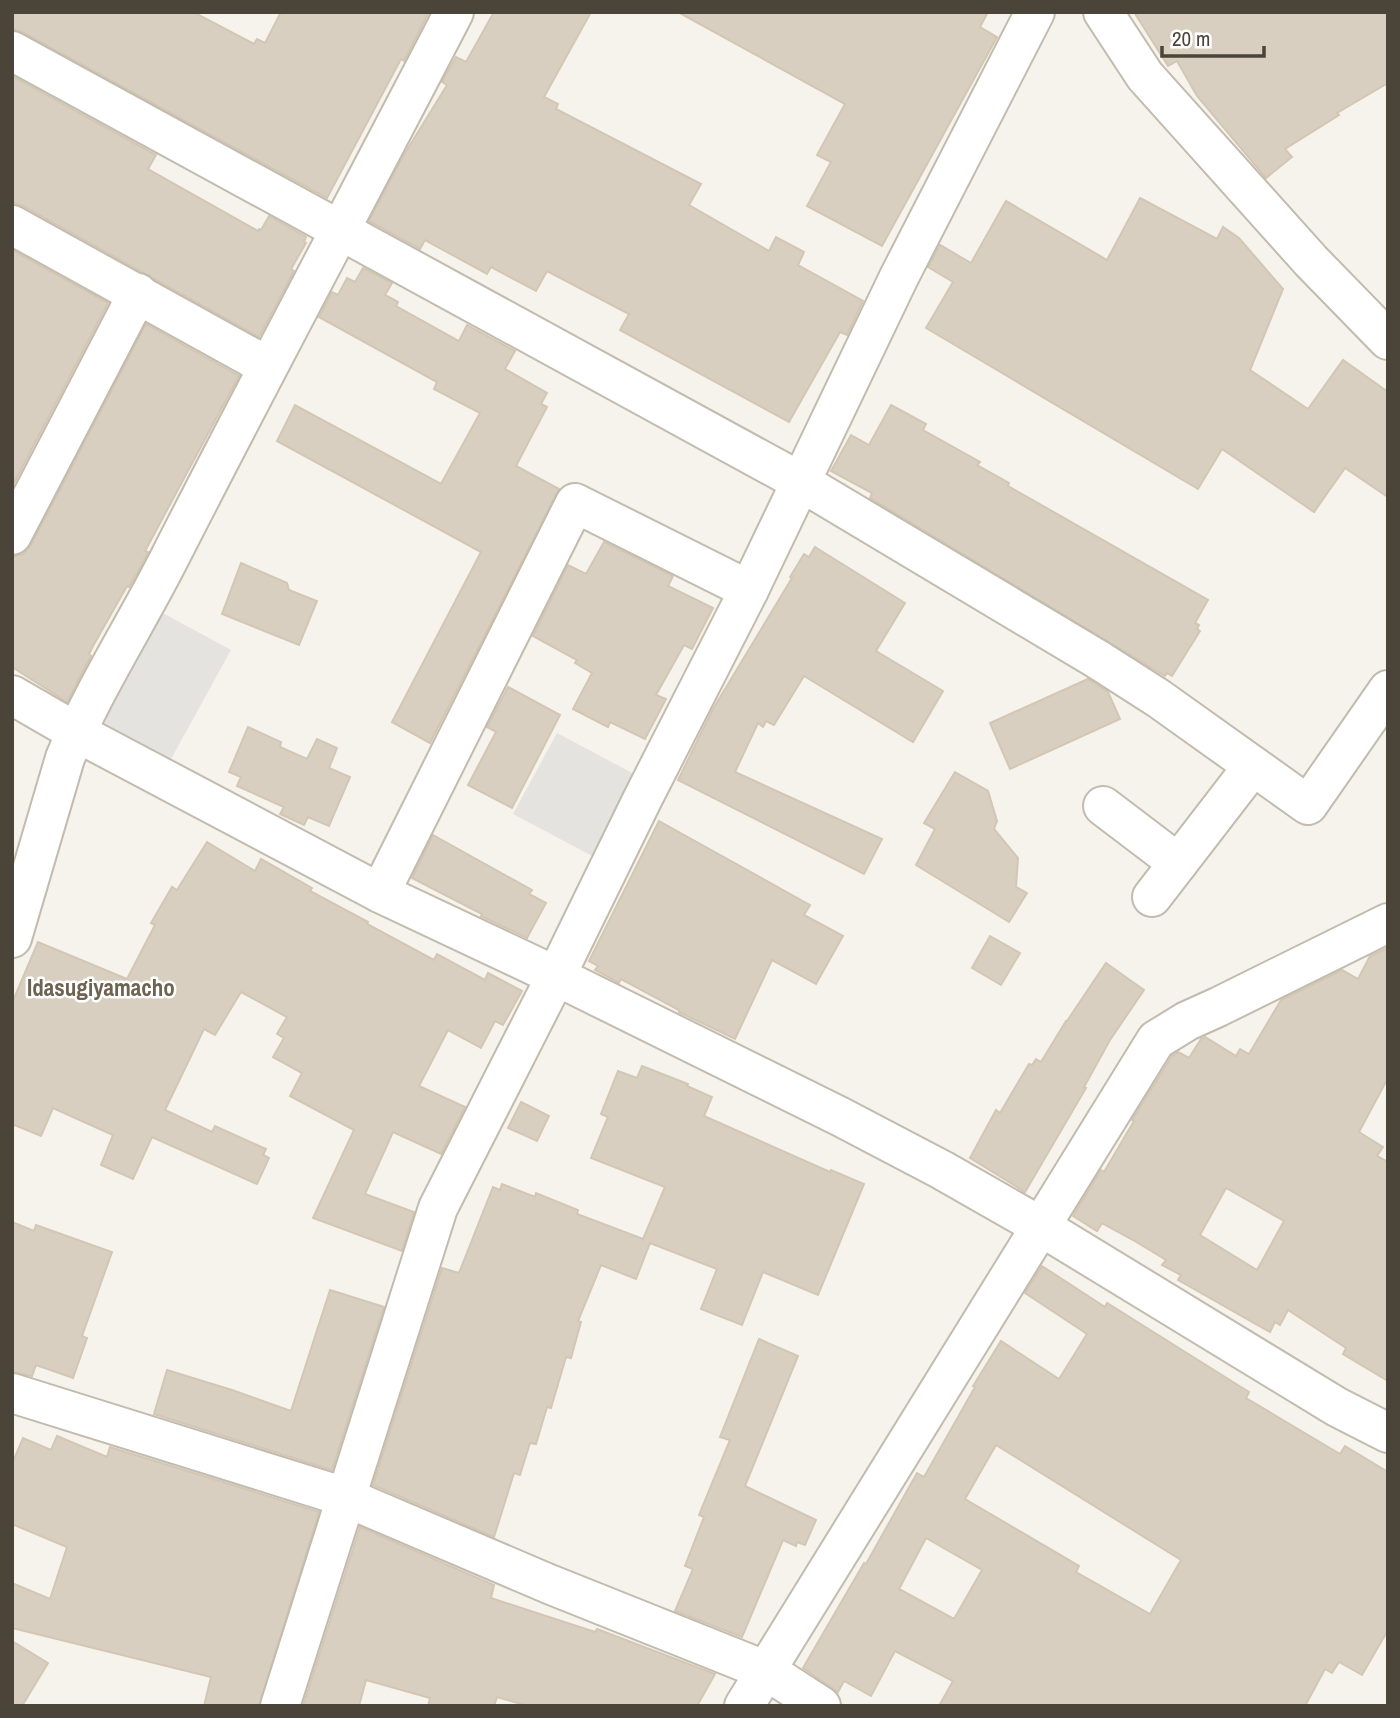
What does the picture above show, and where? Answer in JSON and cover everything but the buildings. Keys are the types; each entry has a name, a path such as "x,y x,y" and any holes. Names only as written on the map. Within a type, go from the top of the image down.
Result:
{"street":[{"path":"12,938 65,758 76,732 454,12"},
{"path":"279,1706 438,1208 749,590 899,277 1035,12"},
{"path":"1103,12 1145,76 1311,261 1388,340"},
{"path":"12,51 801,482 1097,659 1158,698 1308,805 1388,690"},
{"path":"12,225 267,366"},
{"path":"12,535 138,293"},
{"path":"380,893 575,503 749,590"},
{"path":"12,695 76,732 380,893 556,976 841,1117 1040,1226 1337,1407 1388,1433"},
{"path":"1152,897 1253,766"},
{"path":"1103,806 1178,863"},
{"path":"744,1706 1156,1040 1187,1021 1388,923"},
{"path":"12,1393 345,1497 549,1584 767,1671 821,1706"}],"shaded area":[{"path":"161,612 231,650 171,759 103,723"},
{"path":"557,733 636,775 594,857 513,814"}],"district":[{"name":"Idasugiyamacho","path":"101,987"}]}
